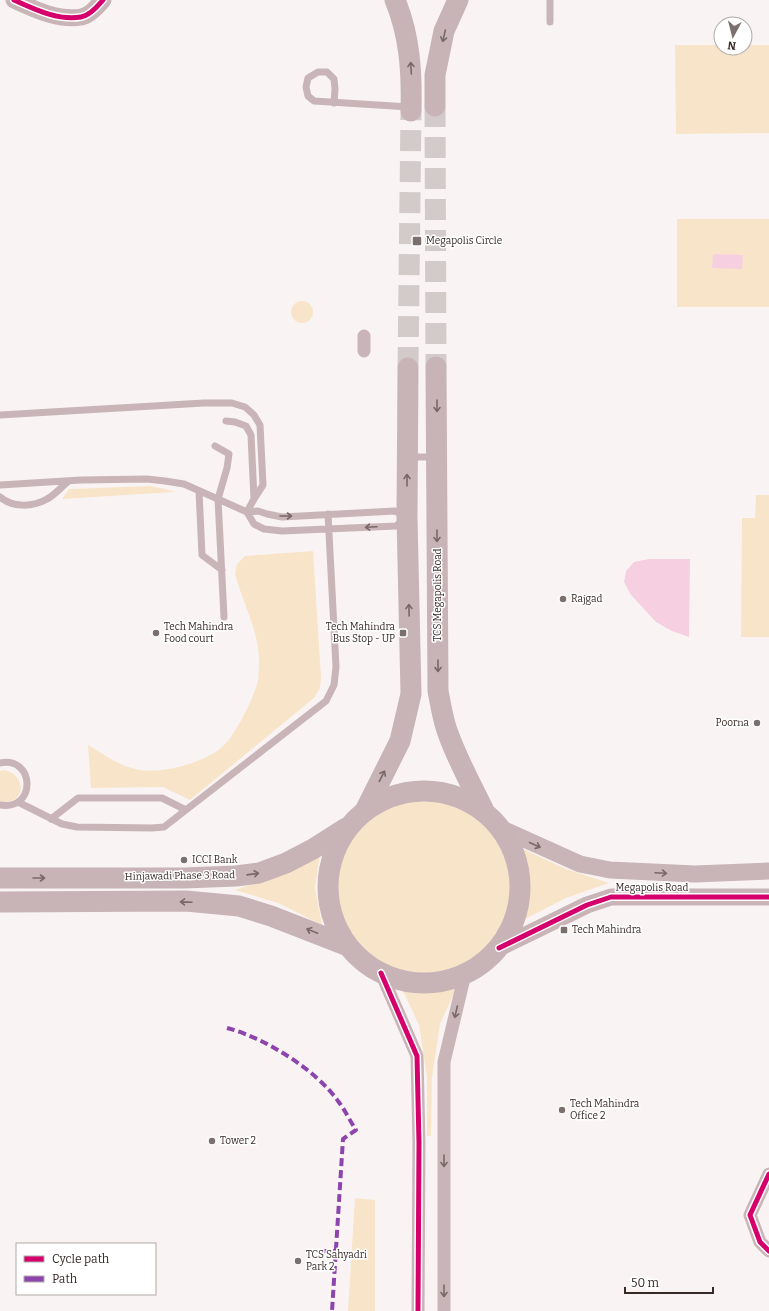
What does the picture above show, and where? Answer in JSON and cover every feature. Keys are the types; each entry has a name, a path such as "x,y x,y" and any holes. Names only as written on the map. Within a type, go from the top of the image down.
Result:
{"main road":[{"path":"395,0 406,29 410,59 411,109"},
{"path":"435,106 435,75 444,31 458,0"},
{"name":"TCS Megapolis Road","path":"436,367 438,691 441,710 448,735 456,755 485,813"},
{"path":"364,811 383,800 403,793 425,791 446,794 467,801 485,813 500,828 511,847 518,867 520,889 518,910 510,930 499,948 483,963 465,974 444,981 423,983 401,981 381,973 363,962 348,946 336,928 330,908 327,886 330,865 337,844 349,827 364,811 400,741 411,694 407,517 408,368"},
{"name":"Hinjawadi Phase 3 Road","path":"0,878 184,878 236,876 259,873 286,864 349,827"},
{"path":"0,902 186,901 239,906 278,918 348,946"}],"street":[{"path":"14,0 50,15 68,18 82,17 98,6 103,0"},
{"path":"364,336 364,351"},
{"name":"Megapolis Road","path":"500,828 580,864 610,870 695,874 769,871"},
{"name":"Megapolis Road","path":"499,948 587,905 611,897 769,896"},
{"path":"381,973 418,1056 418,1311"},
{"path":"444,1311 444,1062 465,974"},
{"path":"769,1174 750,1215 760,1242 769,1251"}],"lane":[{"path":"550,0 550,22"},
{"path":"334,103 334,79 327,72 318,72 308,78 306,87 308,96 314,101 334,103 411,109"},
{"path":"0,415 204,402 232,403 245,407 254,415 260,425 263,485 247,512"},
{"path":"226,421 246,426 251,435 254,499"},
{"path":"215,446 229,454 228,468 218,499 224,617"},
{"path":"407,457 436,457"},
{"path":"0,485 69,480 147,479 184,484 247,512 258,511 282,517 395,511 407,517 396,526 282,531 264,529 254,524 247,512"},
{"path":"0,497 3,500 17,505 33,504 48,498 69,480"},
{"path":"199,491 202,556 222,570"},
{"path":"18,802 62,824 77,827 164,827 326,701 334,685 336,667 328,514"},
{"path":"0,763 11,763 17,765 25,774 27,780 26,793 18,802 7,806 0,805"},
{"path":"51,819 78,798 162,798 186,810"}],"shaded area":[{"path":"675,45 713,45 713,56 753,56 753,45 769,45 769,133 676,134"},
{"path":"677,219 769,219 769,307 677,307"},
{"path":"713,254 743,255 742,269 712,268"},
{"path":"302,301 310,304 313,312 310,320 302,323 294,320 291,312 294,304"},
{"path":"150,486 175,492 62,499 69,489"},
{"path":"756,495 769,495 769,637 741,637 742,518 755,518"},
{"path":"313,551 321,678 320,688 314,698 190,800 163,787 91,788 88,745 119,763 132,768 149,771 172,768 197,761 218,750 225,744 244,714 253,695 258,677 258,646 235,574 237,564 245,556"},
{"path":"649,559 690,559 689,637 672,631 656,622 631,595 624,582 626,571 634,562"},
{"path":"4,770 10,772 19,780 21,790 15,799 0,802 0,771"},
{"path":"416,801 432,801 449,804 465,811 479,820 491,832 500,846 507,862 510,887 509,904 504,920 491,942 479,954 465,963 449,970 432,973 416,973 399,970 383,963 369,954 357,942 348,928 341,912 338,895 338,879 341,862 348,846 357,832 369,820 383,811 399,804"},
{"path":"523,849 566,869 609,883 566,898 523,920 529,883"},
{"path":"320,853 315,888 322,925 278,903 235,890 277,875"},
{"path":"456,989 440,1024 432,1078 431,1136 427,1136 427,1077 419,1025 403,991 429,992"},
{"path":"355,1198 375,1200 375,1311 348,1311"}],"tunnel":[{"path":"435,106 436,367"},
{"path":"408,368 411,111"}],"marked path":[{"path":"227,1028 257,1039 303,1066 328,1089 341,1104 356,1130 343,1139 332,1311"},
{"path":"321,1251 336,1251"}],"cycle path":[{"path":"14,0 55,16 72,18 87,15 103,0"},
{"path":"499,948 587,905 611,897 769,897"},
{"path":"381,973 417,1056 419,1143 418,1311"},
{"path":"769,1174 750,1215 760,1242 769,1251"}],"place":[{"name":"Megapolis Circle","path":"417,241"},
{"name":"Rajgad","path":"563,599"},
{"name":"Tech Mahindra Food court","path":"156,633"},
{"name":"Tech Mahindra Bus Stop - UP","path":"403,633"},
{"name":"Poorna","path":"757,723"},
{"name":"ICCI Bank","path":"184,860"},
{"name":"Tech Mahindra","path":"564,930"},
{"name":"Tech Mahindra Office 2","path":"562,1110"},
{"name":"Tower 2","path":"212,1141"},
{"name":"TCS Sahyadri Park 2","path":"298,1261"}]}
